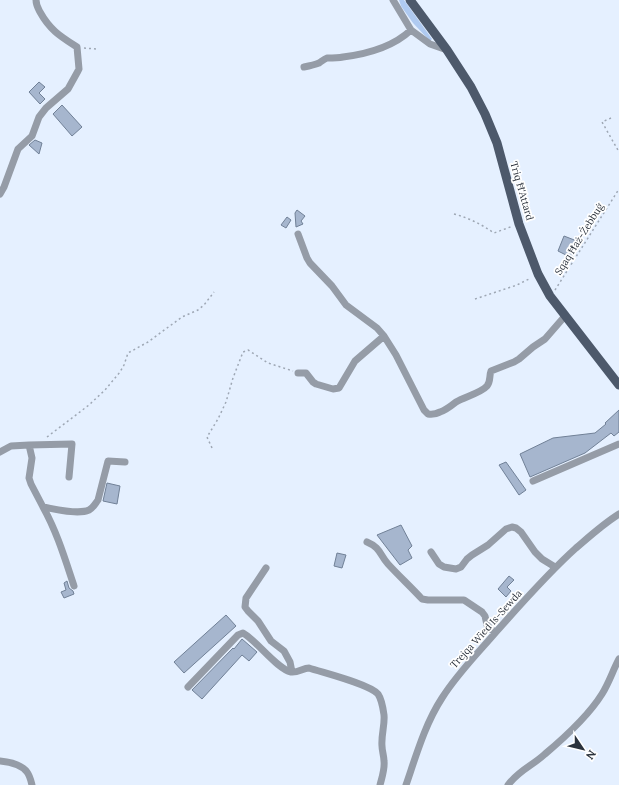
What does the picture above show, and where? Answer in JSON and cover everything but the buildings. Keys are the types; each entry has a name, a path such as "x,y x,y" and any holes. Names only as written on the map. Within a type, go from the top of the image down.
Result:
{"main road":[{"name":"Triq Ħ'Attard","path":"410,0 447,50 471,87 485,114 497,143 519,224 538,274 550,296 619,385"}],"street":[{"path":"0,194 18,149 32,136 39,117 46,108 68,89 78,72 77,47 50,27 36,4 36,0"},
{"path":"393,0 411,30 430,44 447,50"},
{"path":"304,67 320,63 326,58 342,58 378,49 395,42 411,30"},
{"path":"298,234 310,263 335,290 346,305 377,328 384,336 396,355 424,410 431,415 442,412 457,402 484,389 490,381 490,374 492,371 519,359 545,338 565,316"},
{"path":"298,373 306,373 316,384 336,389 341,386 355,361 384,336"},
{"path":"0,452 11,446 72,444 69,477"},
{"path":"533,481 619,444"},
{"path":"29,445 32,458 29,478 55,531 74,586"},
{"path":"43,507 68,511 84,511 90,509 98,500 108,461 125,462"},
{"name":"Trejqa Wied Is-Sewda","path":"406,785 423,738 436,708 456,678 526,598 556,567 597,530 619,514"},
{"path":"431,552 439,564 444,567 456,569 461,567 467,559 488,545 506,529 512,527 521,532 535,552 542,559 556,567"},
{"path":"367,542 378,548 388,564 422,599 464,600 482,612 485,616 487,625 496,633"},
{"path":"266,568 246,598 245,607 258,621 271,641 284,651 290,662 292,672"},
{"path":"188,687 240,633 243,633 280,666 288,671 300,671 304,668 309,668 370,688 377,694 381,701 384,715 382,745 384,769 380,785"},
{"path":"508,785 522,770 542,757 559,742 595,704 607,686 619,659"},
{"path":"0,761 8,761 23,768 28,774 32,785"}],"path":[{"path":"77,47 96,49"},
{"path":"611,118 602,122 619,152"},
{"name":"Sqaq Ħaż-Żebbuġ","path":"550,296 619,189"},
{"path":"454,214 468,218 494,233 519,224"},
{"path":"475,299 517,285 538,274"},
{"path":"45,438 89,405 106,390 120,372 128,353 148,342 182,317 198,310 214,292"},
{"path":"212,448 207,437 226,402 243,352 248,350 268,363 298,373"}],"shaded area":[{"path":"399,0 404,0 432,39 430,41 413,23 401,6"}]}
